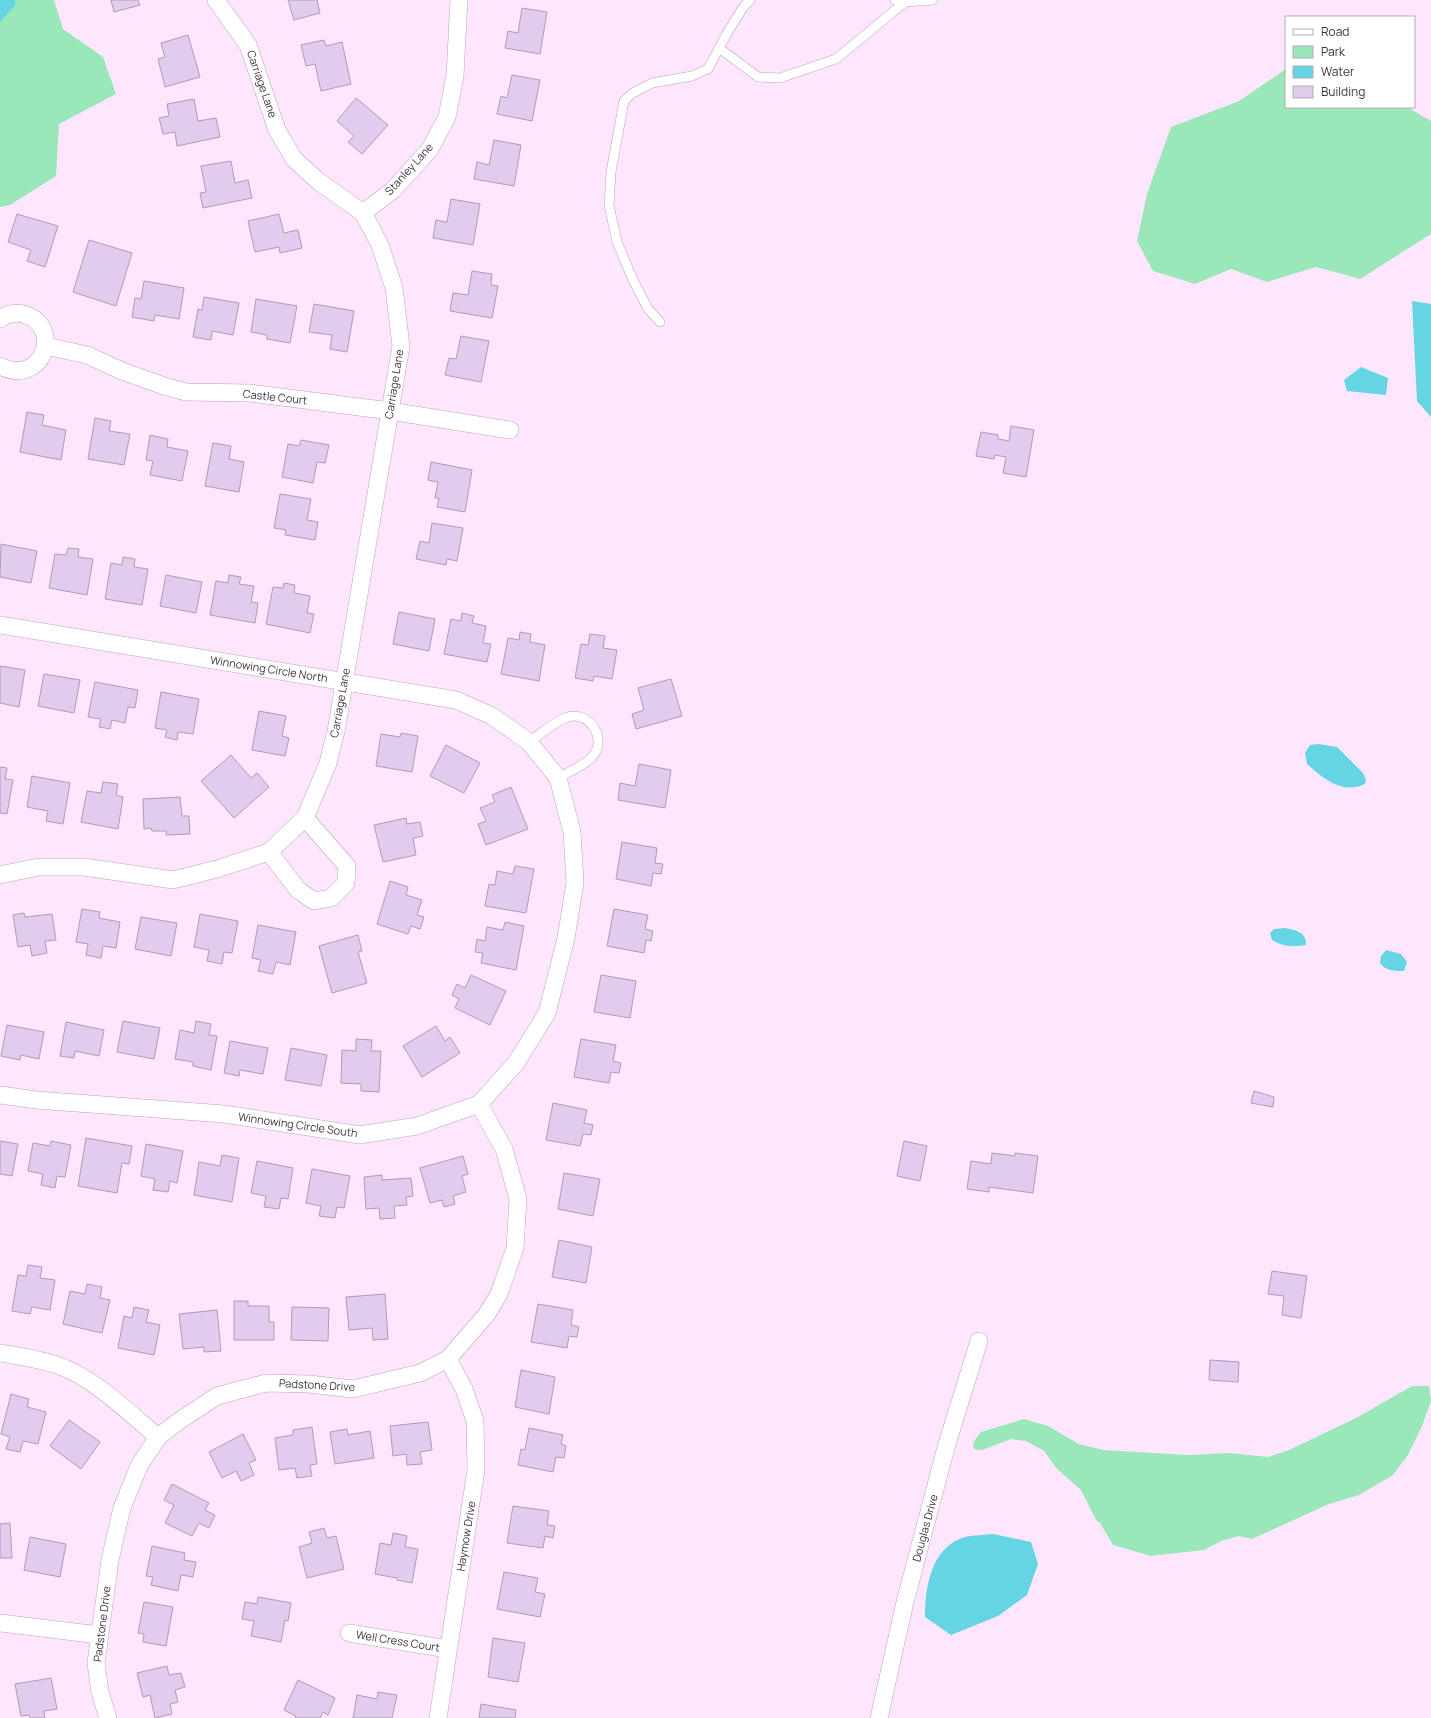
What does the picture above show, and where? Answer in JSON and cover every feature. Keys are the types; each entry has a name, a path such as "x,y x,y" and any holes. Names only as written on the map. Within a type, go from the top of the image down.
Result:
{"street":[{"name":"Carriage Lane","path":"0,875 38,867 84,867 172,880 217,870 268,852 305,818 328,763 336,731 401,346 394,288 380,246 363,213 318,181 294,159 277,130 248,45 216,0"},
{"name":"Stanley Lane","path":"363,213 393,190 430,149 447,118 455,76 459,0"},
{"path":"0,319 5,315 17,313 29,316 39,323 45,333 46,346 42,357 34,366 22,371 10,371 0,366"},
{"name":"Castle Court","path":"46,346 87,355 122,371 186,392 250,393 390,411 510,430"},
{"name":"Winnowing Circle North","path":"0,625 456,700 492,716 529,742 558,778 572,832 575,883 566,938 547,1013"},
{"path":"268,852 298,890 314,901 331,898 346,883 346,866 305,818"},
{"name":"Winnowing Circle South","path":"0,1095 36,1100 224,1114 360,1135 417,1126 479,1104 516,1063 547,1013"},
{"name":"Padstone Drive","path":"108,1718 100,1692 96,1663 110,1560 122,1508 139,1466 158,1437 217,1396 266,1383 309,1384 353,1389 420,1373 448,1358 487,1314 499,1294 515,1248 518,1199 504,1149 479,1104"},
{"name":"Douglas Drive","path":"879,1718 905,1602 947,1444 980,1341"},
{"path":"0,1354 23,1356 58,1365 90,1382 158,1437"},
{"name":"Haymow Drive","path":"438,1718 476,1470 476,1421 464,1389 448,1358"},
{"path":"0,1623 99,1636"},
{"name":"Well Cress Court","path":"349,1634 448,1649"}],"lane":[{"path":"660,322 648,309 632,280 617,242 609,205 611,172 624,101 633,93 652,83 692,76 708,68 744,6 750,0"},
{"path":"895,0 905,2 933,0"},
{"path":"719,48 758,77 780,78 836,59 905,2"},
{"path":"529,742 566,717 576,716 587,719 594,726 598,738 597,748 592,757 558,778"}],"green space":[{"path":"15,0 54,0 63,29 103,57 116,94 59,124 56,176 10,205 0,207 0,22 15,6"},
{"path":"1285,70 1285,108 1409,108 1431,121 1431,234 1360,279 1316,267 1267,282 1231,269 1195,284 1153,271 1137,241 1147,194 1171,127 1239,101"},
{"path":"1412,1386 1429,1386 1431,1401 1422,1426 1408,1455 1393,1475 1359,1495 1329,1504 1252,1539 1239,1536 1221,1541 1204,1550 1151,1556 1113,1545 1100,1523 1096,1520 1081,1490 1057,1469 1044,1451 1026,1441 1011,1439 982,1450 976,1450 973,1447 974,1441 981,1432 1024,1419 1048,1426 1079,1444 1103,1450 1188,1455 1229,1453 1268,1457 1289,1450 1356,1418"}],"water":[{"path":"0,0 15,0 15,6 0,22"},
{"path":"1412,301 1431,304 1431,417 1417,401"},
{"path":"1361,367 1388,378 1386,395 1347,391 1344,380"},
{"path":"1319,744 1337,747 1363,773 1366,780 1365,784 1357,787 1341,786 1326,779 1307,764 1305,753 1310,745"},
{"path":"1285,928 1300,932 1305,937 1306,945 1289,946 1272,940 1270,933 1274,929"},
{"path":"1386,950 1401,954 1407,962 1404,971 1394,971 1382,966 1380,963 1381,956"},
{"path":"993,1534 1031,1542 1038,1564 1027,1595 998,1616 951,1635 925,1617 926,1593 932,1570 937,1559 944,1550 954,1542 965,1537"}],"building":[{"path":"111,0 138,0 140,5 114,12"},
{"path":"288,0 317,0 320,13 294,20"},
{"path":"522,8 547,12 540,54 505,48 508,31 518,33"},
{"path":"188,35 200,77 165,87 158,59 165,57 161,43"},
{"path":"324,40 326,46 342,42 351,84 321,91 315,64 306,66 301,45"},
{"path":"512,75 540,80 532,121 497,114 501,96 507,98"},
{"path":"356,98 388,125 362,154 348,142 354,136 337,121"},
{"path":"194,99 198,121 216,118 220,137 177,146 175,132 163,134 159,118 169,116 167,104"},
{"path":"494,140 521,145 514,186 474,179 477,162 489,165"},
{"path":"231,161 235,183 248,180 252,198 203,208 200,193 206,192 201,166"},
{"path":"451,199 480,204 473,245 433,238 436,220 447,222"},
{"path":"17,214 58,226 45,267 27,261 31,250 8,242"},
{"path":"279,214 284,233 298,230 302,248 280,253 279,247 255,252 248,221"},
{"path":"89,240 132,253 116,306 73,292"},
{"path":"472,271 492,274 491,285 498,286 492,318 450,311 453,293 468,295"},
{"path":"144,281 184,288 179,319 155,315 154,321 132,317 135,298 141,299"},
{"path":"204,297 239,303 233,335 212,331 211,340 193,337 198,309 202,310"},
{"path":"256,299 297,306 290,343 267,339 267,335 251,332"},
{"path":"314,304 354,311 347,352 330,349 332,335 309,332"},
{"path":"461,336 489,341 481,382 445,375 449,358 456,359"},
{"path":"27,412 44,415 42,425 66,430 61,460 20,452"},
{"path":"95,418 111,421 109,431 130,434 124,465 88,459"},
{"path":"1011,426 1034,430 1026,477 1003,473 1006,457 995,455 994,459 976,456 981,432 998,435 998,439 1009,441"},
{"path":"150,435 168,439 167,447 188,451 182,481 150,475 153,461 146,460"},
{"path":"301,440 329,445 325,463 317,462 313,483 282,477 288,444 299,446"},
{"path":"213,443 231,446 229,459 244,462 239,492 205,486"},
{"path":"431,462 472,470 465,512 437,507 439,498 435,498 438,482 428,480"},
{"path":"280,494 311,499 307,520 318,522 315,540 285,535 286,530 274,528"},
{"path":"432,523 463,528 457,561 447,559 446,565 416,559 420,541 429,543"},
{"path":"1,544 37,551 31,583 0,577"},
{"path":"68,548 79,549 78,557 93,559 87,595 49,588 55,554 66,555"},
{"path":"123,557 135,559 134,567 148,569 142,605 105,599 111,563 122,565"},
{"path":"166,575 202,582 196,613 160,606"},
{"path":"229,575 241,577 239,584 254,586 251,602 258,603 255,623 210,615 216,581 228,583"},
{"path":"284,583 295,585 294,593 310,596 307,613 314,614 310,633 266,624 273,587 283,588"},
{"path":"399,612 435,619 429,651 393,644"},
{"path":"462,613 474,616 472,623 486,626 483,643 491,644 487,662 444,654 451,619 461,621"},
{"path":"520,632 531,634 530,642 545,645 539,681 501,674 508,638 519,640"},
{"path":"590,634 605,636 603,648 617,650 612,679 594,676 593,681 575,678 581,644 588,645"},
{"path":"0,666 25,670 19,707 0,703"},
{"path":"44,674 80,680 74,713 38,706"},
{"path":"671,679 682,716 636,729 632,714 644,710 638,688"},
{"path":"95,682 138,690 135,708 128,707 125,723 112,720 110,729 99,727 101,719 88,717"},
{"path":"161,692 199,699 193,734 178,732 177,740 165,737 167,730 155,728"},
{"path":"259,711 286,716 282,736 289,738 285,756 252,750"},
{"path":"401,733 418,736 412,772 376,766 381,734 400,737"},
{"path":"446,745 480,763 464,793 430,776"},
{"path":"231,755 251,778 257,773 269,787 234,818 201,781"},
{"path":"639,764 671,770 665,808 618,800 620,783 635,786"},
{"path":"0,767 7,768 5,779 13,780 7,814 0,813"},
{"path":"32,776 70,783 63,824 46,821 48,811 27,807"},
{"path":"103,782 118,784 116,795 123,797 118,829 81,822 87,791 101,793"},
{"path":"511,787 528,829 486,845 478,824 486,821 480,808 495,802 492,795"},
{"path":"180,797 182,816 189,816 190,834 166,835 166,831 152,831 151,828 144,829 143,799"},
{"path":"406,818 407,824 420,822 423,836 413,838 416,855 383,862 374,825"},
{"path":"622,842 657,848 655,863 663,864 661,874 653,873 651,886 616,879"},
{"path":"515,866 534,869 526,913 485,906 489,884 495,885 497,871 513,874"},
{"path":"390,881 408,887 406,895 422,900 417,915 424,917 420,929 411,926 408,934 377,924"},
{"path":"82,909 100,912 99,918 120,922 116,948 103,946 101,958 86,955 88,944 76,942"},
{"path":"614,909 648,915 645,929 653,931 651,941 646,940 644,953 607,946"},
{"path":"24,913 25,917 52,914 56,940 45,941 47,953 32,956 30,945 18,947 13,915"},
{"path":"200,914 238,921 232,953 224,952 222,964 207,961 209,950 194,947"},
{"path":"141,917 177,923 171,956 135,949"},
{"path":"505,922 524,926 516,970 481,963 483,953 475,952 477,939 485,941 487,927 503,930"},
{"path":"258,925 296,932 290,965 276,962 273,974 258,971 261,960 252,958"},
{"path":"358,935 362,951 358,952 367,983 332,993 319,946"},
{"path":"471,975 506,991 490,1025 455,1008 459,999 452,995 457,984 465,988"},
{"path":"601,975 636,981 630,1018 594,1012"},
{"path":"123,1021 160,1028 154,1059 117,1052"},
{"path":"196,1021 211,1024 209,1035 217,1036 211,1070 193,1066 193,1062 175,1059 180,1030 194,1033"},
{"path":"66,1022 104,1030 99,1056 75,1051 74,1058 60,1056"},
{"path":"7,1025 44,1032 39,1059 21,1055 20,1060 1,1056"},
{"path":"436,1026 445,1041 450,1037 460,1053 422,1077 403,1046"},
{"path":"356,1039 372,1040 371,1051 381,1051 379,1092 361,1091 361,1084 341,1083 342,1050 356,1051"},
{"path":"581,1039 616,1045 613,1061 621,1063 619,1073 611,1072 609,1083 574,1077"},
{"path":"230,1041 268,1048 263,1074 240,1070 239,1076 224,1073"},
{"path":"291,1048 327,1055 321,1086 285,1080"},
{"path":"1254,1091 1274,1097 1273,1107 1251,1103"},
{"path":"553,1103 587,1110 584,1123 593,1125 591,1135 583,1134 580,1146 546,1140"},
{"path":"86,1138 132,1146 129,1164 122,1163 117,1193 78,1186"},
{"path":"0,1141 18,1144 12,1176 0,1174"},
{"path":"51,1141 71,1145 65,1177 57,1176 55,1188 41,1185 43,1174 28,1171 33,1143 50,1146"},
{"path":"904,1141 927,1146 920,1181 897,1176"},
{"path":"146,1144 183,1151 177,1183 170,1181 168,1192 153,1190 155,1179 141,1176"},
{"path":"992,1153 1015,1156 1015,1153 1038,1156 1033,1193 989,1187 989,1192 967,1189 971,1161 991,1164"},
{"path":"222,1155 239,1158 232,1202 194,1195 199,1162 220,1166"},
{"path":"463,1156 468,1174 462,1176 466,1192 453,1196 455,1204 444,1207 442,1200 430,1203 420,1168"},
{"path":"257,1161 293,1168 288,1199 281,1198 279,1209 264,1207 266,1196 251,1193"},
{"path":"312,1169 350,1176 344,1208 337,1207 335,1218 319,1216 321,1206 306,1203"},
{"path":"564,1173 600,1179 593,1216 558,1209"},
{"path":"382,1175 382,1180 411,1178 413,1196 406,1197 407,1205 394,1206 395,1218 380,1219 379,1208 366,1209 364,1177"},
{"path":"559,1240 592,1247 586,1283 552,1277"},
{"path":"28,1265 42,1267 40,1278 55,1280 50,1310 32,1307 30,1314 12,1311 18,1275 26,1276"},
{"path":"1272,1271 1307,1276 1301,1318 1282,1315 1284,1296 1268,1294"},
{"path":"87,1284 102,1287 100,1298 110,1300 102,1333 63,1324 70,1291 85,1294"},
{"path":"385,1294 388,1339 373,1340 372,1328 349,1330 346,1297"},
{"path":"234,1301 248,1301 248,1306 269,1306 269,1322 274,1322 274,1340 234,1340"},
{"path":"538,1304 573,1310 571,1325 579,1327 577,1337 569,1336 567,1348 531,1342"},
{"path":"134,1307 149,1310 146,1322 160,1325 154,1355 118,1348 124,1316 132,1318"},
{"path":"292,1307 329,1308 328,1341 291,1340"},
{"path":"217,1310 221,1351 204,1352 204,1347 183,1349 179,1314"},
{"path":"1210,1360 1239,1362 1238,1382 1209,1380"},
{"path":"521,1370 555,1377 549,1414 515,1407"},
{"path":"11,1394 29,1399 27,1407 46,1412 38,1444 23,1441 20,1452 6,1449 10,1437 1,1434"},
{"path":"69,1420 100,1442 81,1469 50,1446"},
{"path":"428,1422 432,1450 420,1452 422,1464 407,1465 406,1454 393,1456 390,1426"},
{"path":"312,1427 317,1464 310,1465 312,1476 297,1478 295,1468 279,1470 275,1438 293,1435 293,1430"},
{"path":"529,1428 563,1435 561,1444 566,1446 564,1458 556,1457 553,1472 518,1465 521,1449 525,1450"},
{"path":"347,1429 348,1435 370,1431 374,1458 335,1464 330,1432"},
{"path":"243,1434 256,1460 249,1463 254,1475 241,1481 236,1471 222,1478 209,1452"},
{"path":"172,1484 209,1503 205,1510 215,1515 209,1528 199,1523 192,1536 165,1523 174,1505 164,1500"},
{"path":"513,1506 549,1511 547,1525 555,1526 553,1538 545,1536 543,1548 507,1543"},
{"path":"10,1523 12,1558 0,1558 0,1524"},
{"path":"324,1528 327,1538 336,1536 344,1569 307,1578 299,1547 312,1543 309,1532"},
{"path":"393,1533 407,1536 405,1547 418,1549 412,1583 397,1580 397,1578 375,1574 380,1543 391,1545"},
{"path":"30,1537 66,1544 60,1577 24,1570"},
{"path":"152,1546 185,1553 184,1560 196,1562 193,1577 181,1575 178,1591 151,1585 153,1577 146,1576"},
{"path":"504,1572 538,1578 535,1592 545,1594 540,1617 497,1609"},
{"path":"258,1597 291,1603 288,1621 285,1620 281,1642 251,1636 254,1621 242,1619 245,1602 257,1604"},
{"path":"144,1602 173,1607 166,1646 143,1642 144,1634 138,1633"},
{"path":"493,1638 525,1643 518,1682 488,1677"},
{"path":"167,1666 169,1675 181,1673 185,1687 175,1690 178,1702 170,1704 172,1714 155,1718 150,1695 143,1697 137,1673"},
{"path":"51,1678 57,1709 44,1711 45,1718 30,1718 29,1715 21,1716 15,1684"},
{"path":"298,1680 335,1698 328,1715 323,1712 320,1718 295,1718 296,1716 284,1710"},
{"path":"378,1692 397,1695 392,1718 353,1718 357,1695 377,1699"},
{"path":"481,1704 516,1710 515,1718 479,1718"}]}
